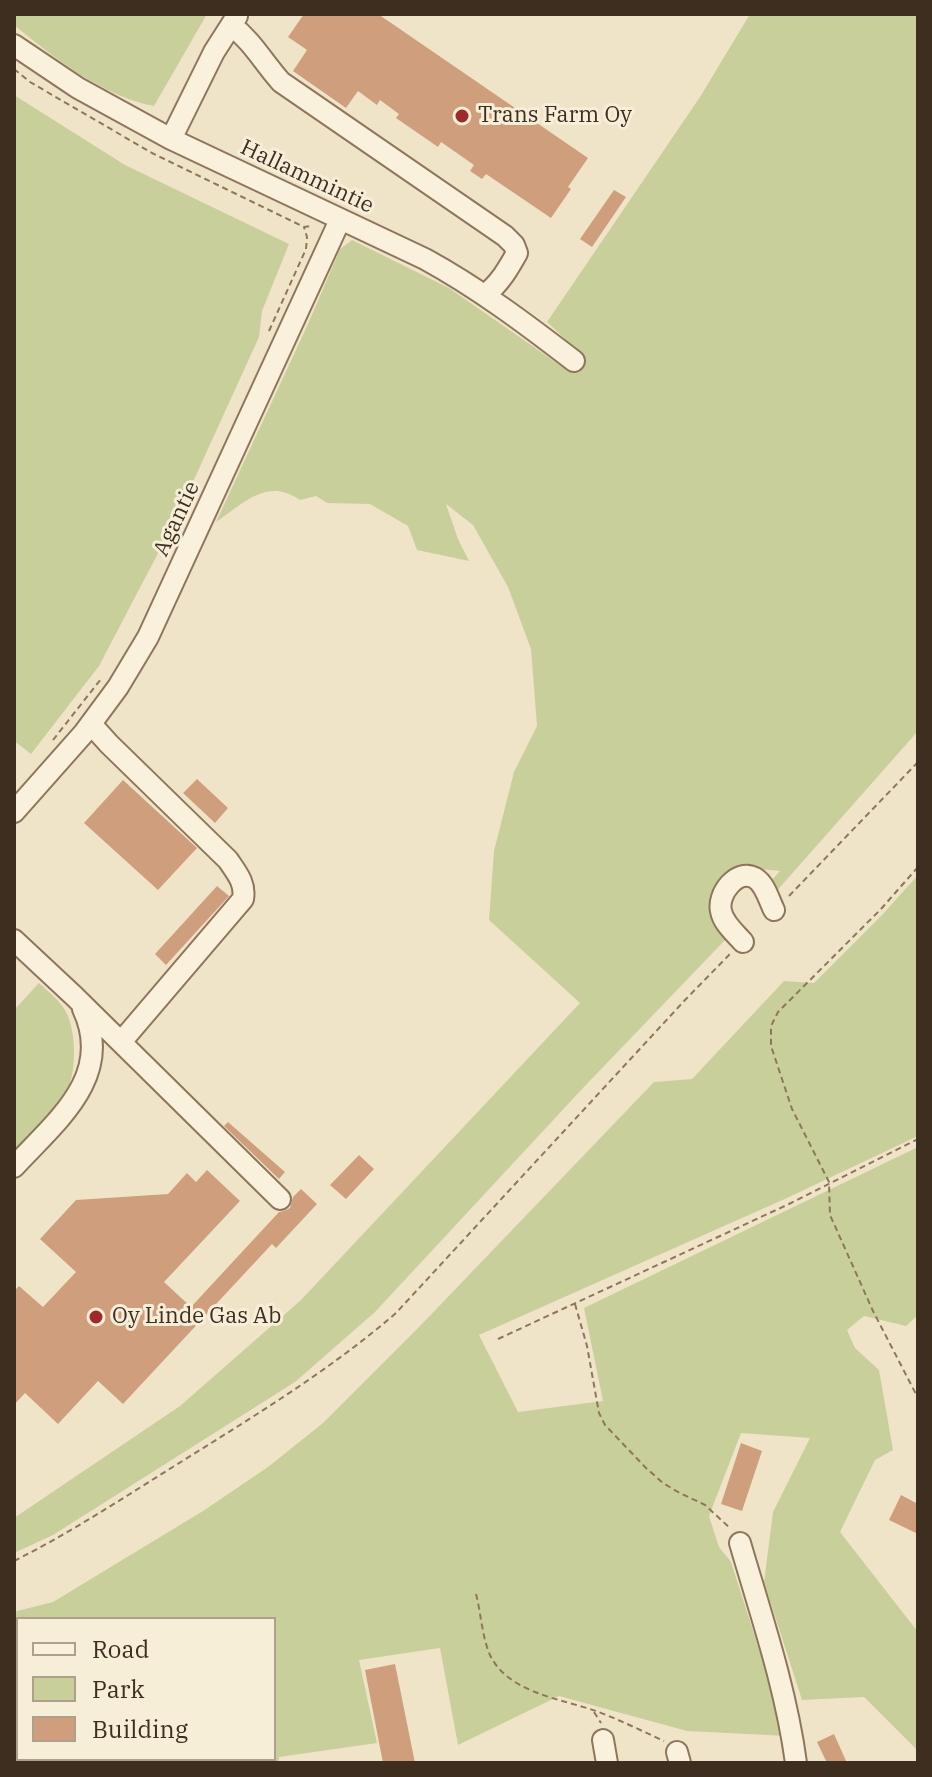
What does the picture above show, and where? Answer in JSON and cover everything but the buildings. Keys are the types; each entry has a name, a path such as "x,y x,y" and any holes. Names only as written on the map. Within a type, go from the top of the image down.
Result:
{"street":[{"path":"171,139 214,52 235,19 281,82 514,245 517,253 506,273 485,295"},
{"name":"Hallammintie","path":"14,45 78,88 171,139 425,259 485,295 574,361"},
{"name":"Agantie","path":"16,806 91,724 148,637 340,220"},
{"path":"91,724 228,860 245,890 243,899 121,1042"},
{"path":"743,942 726,923 721,911 723,896 731,884 745,875 755,878 763,886 774,910"},
{"path":"14,940 280,1199"},
{"path":"14,1167 69,1107 87,1078 92,1035 88,1019 74,996"},
{"path":"740,1543 779,1675 796,1763"},
{"path":"603,1740 607,1763"}],"path":[{"path":"268,334 306,249 304,227"},
{"path":"47,748 104,675"},
{"path":"774,910 918,762"},
{"path":"918,867 881,909 787,1002 771,1026 771,1046 792,1109 829,1182 830,1215 873,1311 918,1398"},
{"path":"14,1561 53,1542 250,1419 365,1340 396,1313 685,1000 743,942"},
{"path":"498,1339 765,1215 918,1139"},
{"path":"575,1303 587,1346 599,1413 605,1425 646,1468 678,1492 705,1505 728,1526 740,1543"},
{"path":"476,1594 491,1656 509,1676 542,1695 591,1709 671,1745 679,1758"}],"green space":[{"path":"14,14 207,14 154,106 117,94 80,74 14,25"},
{"path":"750,14 918,14 918,731 774,894 769,883 780,871 750,868 733,874 727,938 375,1312 295,1382 53,1535 14,1553 14,1518 180,1406 301,1300 580,1003 489,920 494,851 514,772 537,726 531,649 508,587 473,525 446,504 469,561 417,550 408,526 370,504 327,503 316,496 300,500 277,491 266,492 246,501 216,522 340,249 352,240 449,288 567,370 583,356 547,322 700,97"},
{"path":"14,95 125,165 289,244 262,311 259,337 177,517 99,666 31,754 14,741"},
{"path":"918,875 918,1136 479,1335 518,1412 603,1401 584,1308 918,1147 918,1315 906,1326 864,1316 847,1330 855,1348 879,1370 893,1450 875,1460 840,1532 918,1632 918,1751 864,1697 802,1700 764,1582 773,1512 810,1438 741,1433 709,1516 719,1547 731,1562 787,1736 687,1731 559,1696 458,1745 440,1648 359,1660 377,1743 279,1757 279,1763 14,1763 14,1613 53,1602 203,1511 268,1467 323,1423 654,1082 692,1079 784,981 814,983"},
{"path":"39,983 59,1002 68,1016 74,1048 73,1071 61,1101 14,1152 14,1010"}],"place":[{"name":"Trans Farm Oy","path":"462,116"},
{"name":"Oy Linde Gas Ab","path":"96,1317"}]}
